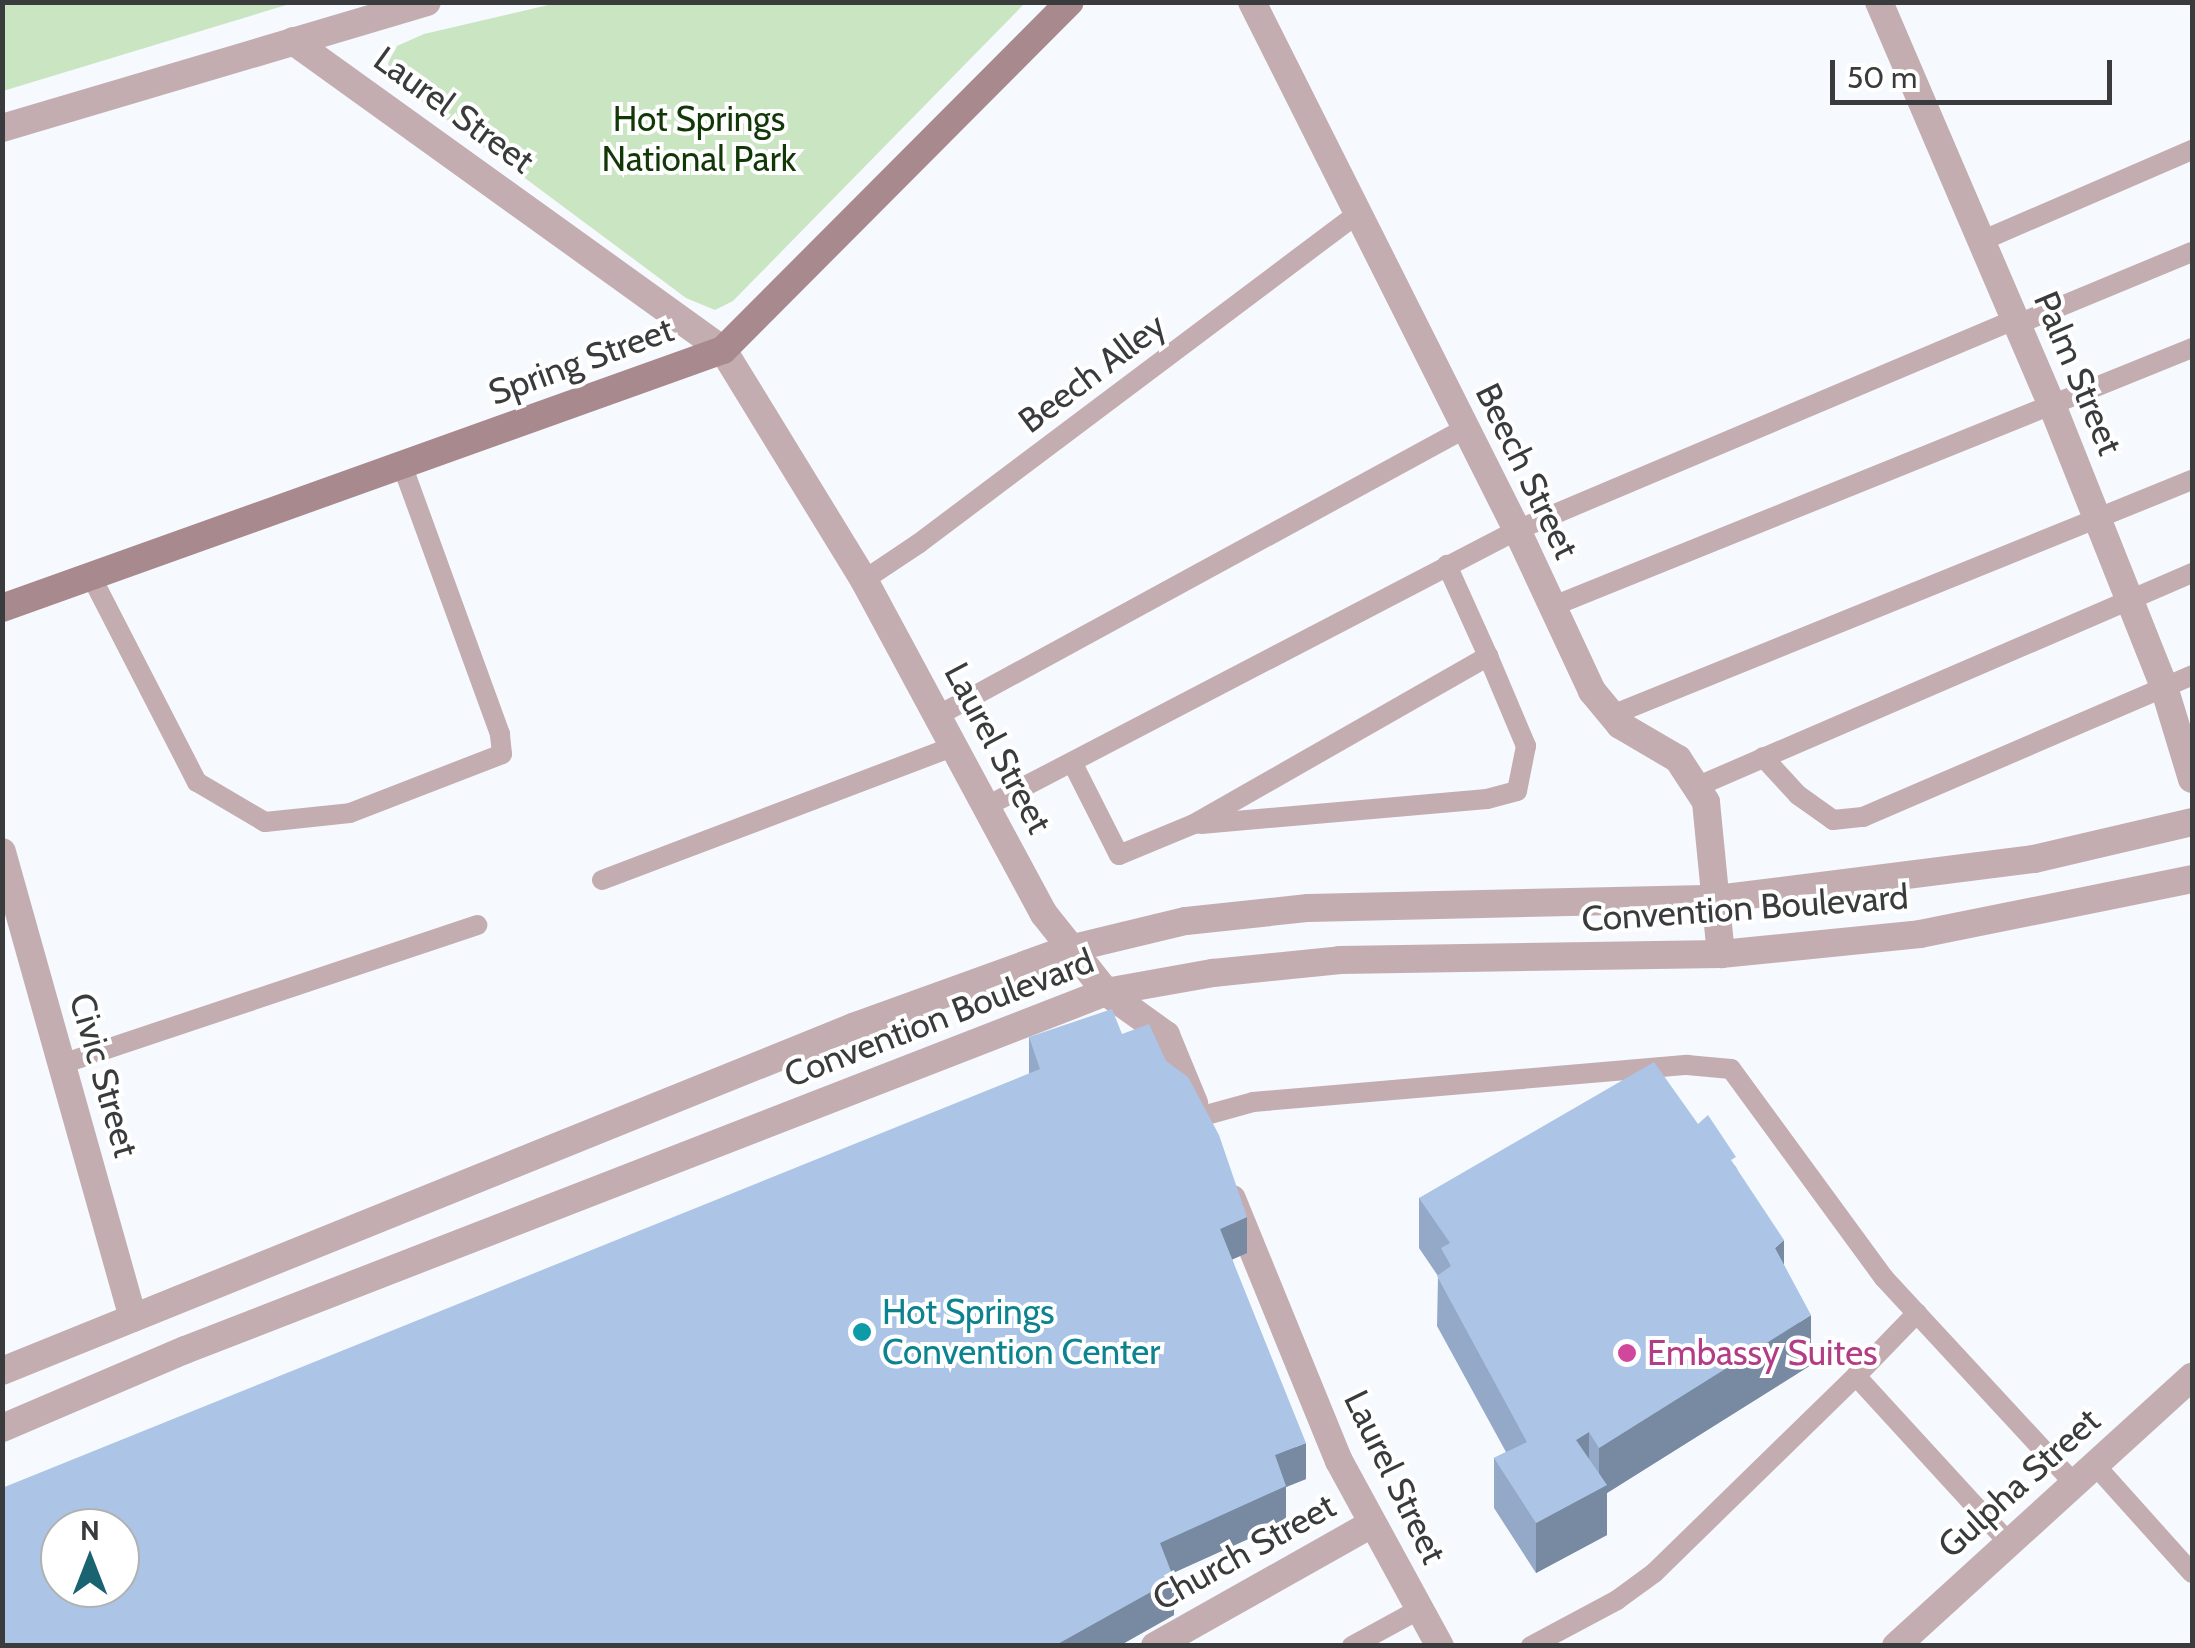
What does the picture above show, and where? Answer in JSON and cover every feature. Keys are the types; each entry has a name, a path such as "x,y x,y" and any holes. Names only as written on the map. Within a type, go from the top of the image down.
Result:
{"main road":[{"name":"Spring Street","path":"2,608 723,350 1070,2"}],"street":[{"path":"2,128 427,2"},
{"name":"Beech Street","path":"1252,2 1517,530 1592,691 1620,725 1678,759 1706,802 1721,954"},
{"name":"Palm Street","path":"1879,2 2052,405 2164,688 2192,779"},
{"name":"Laurel Street","path":"293,41 723,350 864,580 1044,914 1106,992 1166,1035 1203,1126"},
{"name":"Convention Boulevard","path":"2,1371 834,1034 1070,948 1186,921 1308,908 1717,899 2034,858 2192,822"},
{"name":"Civic Street","path":"2,852 134,1318"},
{"name":"Convention Boulevard","path":"2,1428 185,1350 1106,992 1213,973 1340,960 1721,954 1920,934 2192,880"},
{"name":"Laurel Street","path":"1221,1172 1339,1462 1440,1646"},
{"name":"Gulpha Street","path":"1896,1646 2192,1377"},
{"name":"Church Street","path":"1155,1646 1370,1524"}],"lane":[{"path":"1979,242 2192,150"},
{"name":"Beech Alley","path":"864,580 918,544 1357,214"},
{"path":"987,806 1517,530 2192,252"},
{"path":"1552,608 2192,348"},
{"path":"938,715 1466,428"},
{"path":"91,576 197,782 265,822 350,813 502,754 500,734 402,465"},
{"path":"1612,715 2192,480"},
{"path":"1194,824 1487,798 1517,791 1526,746 1509,697 1448,565"},
{"path":"1696,787 2192,573"},
{"path":"1073,764 1119,855 1194,824 1488,656"},
{"path":"1764,758 1798,796 1833,820 1863,817 2192,676"},
{"path":"602,880 954,746"},
{"path":"62,1064 477,926"},
{"path":"1203,1126 1253,1102 1688,1065 1731,1068 1884,1278 1917,1314 2192,1573"},
{"path":"1531,1646 1616,1600 1654,1573 1917,1314"},
{"path":"1856,1376 2008,1543"},
{"path":"1352,1646 1420,1609"}],"green space":[{"path":"3,2 293,2 293,3 3,91"},
{"name":"Hot Springs National Park","path":"561,2 1025,3 733,301 715,310 686,298 393,80 388,63 397,46 424,34"}],"building":[{"name":"Hot Springs Convention Center","path":"1112,1009 1122,1034 1149,1024 1166,1061 1188,1077 1219,1135 1247,1217 1220,1229 1306,1443 1275,1455 1286,1486 1160,1543 1174,1579 1054,1646 2,1646 2,1488 1040,1069 1029,1037"},
{"name":"Embassy Suites","path":"1654,1062 1698,1124 1708,1115 1736,1157 1731,1160 1784,1240 1775,1248 1811,1315 1599,1448 1589,1432 1576,1440 1607,1485 1536,1523 1494,1458 1527,1442 1437,1276 1451,1266 1441,1248 1450,1243 1419,1198"}],"place":[{"name":"Hot Springs Convention Center","path":"862,1332"},
{"name":"Embassy Suites","path":"1627,1353"}]}
